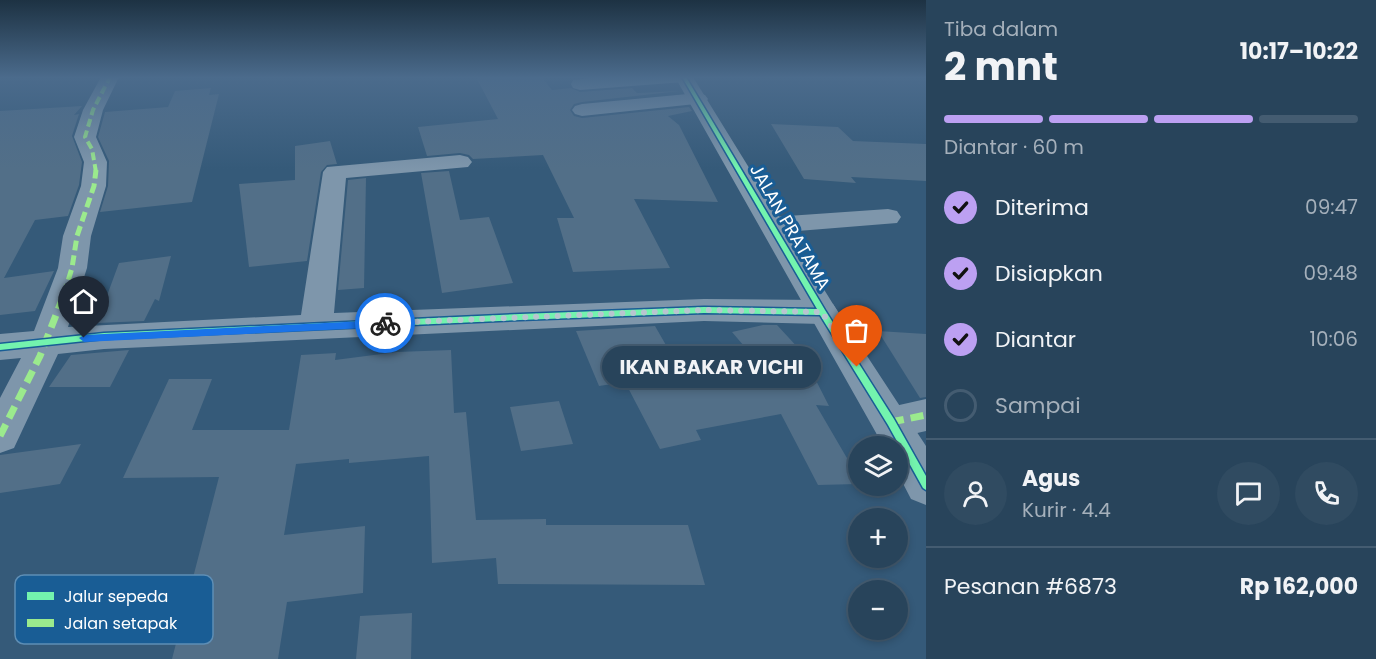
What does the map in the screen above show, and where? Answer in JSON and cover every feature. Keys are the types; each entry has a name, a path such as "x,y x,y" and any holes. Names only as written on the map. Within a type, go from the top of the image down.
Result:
{"street":[{"path":"0,436 47,341 72,271 77,236 92,200 95,166 93,148 85,137 94,108"},
{"path":"582,110 592,108"},
{"name":"JALAN PRATAMA","path":"703,108 822,312 909,419 926,485"},
{"path":"316,326 335,172 460,162"},
{"path":"773,225 888,217"},
{"path":"0,348 47,341 316,326 704,310 822,312"}],"building":[{"path":"80,108 74,115 79,114 72,136 82,162 79,185 68,216 35,220 4,278 54,271 35,311 0,315 0,111"},
{"path":"159,108 216,108 192,202 100,212 108,186 109,161 98,137 105,112"},
{"path":"492,108 571,108 570,110 574,116 582,118 690,108 692,111 668,116 679,125 718,202 634,199 670,268 573,272 557,218 574,218 543,155 473,159 469,155 460,153 427,156 418,127 498,119"},
{"path":"771,124 838,127 853,141 926,144 926,181 851,177 856,183 804,179"},
{"path":"330,141 337,164 327,165 321,172 307,261 249,267 239,184 295,180 295,146"},
{"path":"449,171 460,220 489,217 513,283 442,293 421,173"},
{"path":"366,178 364,288 338,290 348,180"},
{"path":"171,256 159,301 155,299 144,321 97,323 107,301 105,301 119,263"},
{"path":"763,325 777,325 801,351 829,406 816,405 848,460 848,484 818,485 781,414 696,430 701,440 660,449 625,382 599,386 576,331 655,326 690,387 767,373 732,332"},
{"path":"878,331 926,334 926,397 920,398"},
{"path":"129,350 110,387 49,387 71,355"},
{"path":"451,350 454,413 466,412 476,520 546,519 546,525 688,525 705,585 498,584 496,558 432,563 429,456 349,463 349,459 296,464 284,535 365,526 363,593 287,602 278,659 172,659 176,644 213,644 213,575 194,575 219,477 123,478 169,379 212,379 192,430 289,430 301,355 336,353 335,360 397,352"},
{"path":"559,401 573,444 521,451 510,407"},
{"path":"81,444 60,484 0,493 0,455"},
{"path":"412,613 411,659 356,659 360,616"}],"marked path":[{"path":"0,436 40,356 72,268 77,236 96,174 96,162 85,137 94,108"},
{"path":"891,422 926,415"}],"cycle path":[{"path":"702,108 822,312 891,422 926,485"},
{"path":"0,347 104,336 520,317 704,310 822,312"}],"way so far":[{"path":"385,323 704,310 822,312 857,367"}],"place":[{"name":"IKAN BAKAR VICHI","path":"857,367"}],"route":[{"path":"84,338 385,323"}]}
